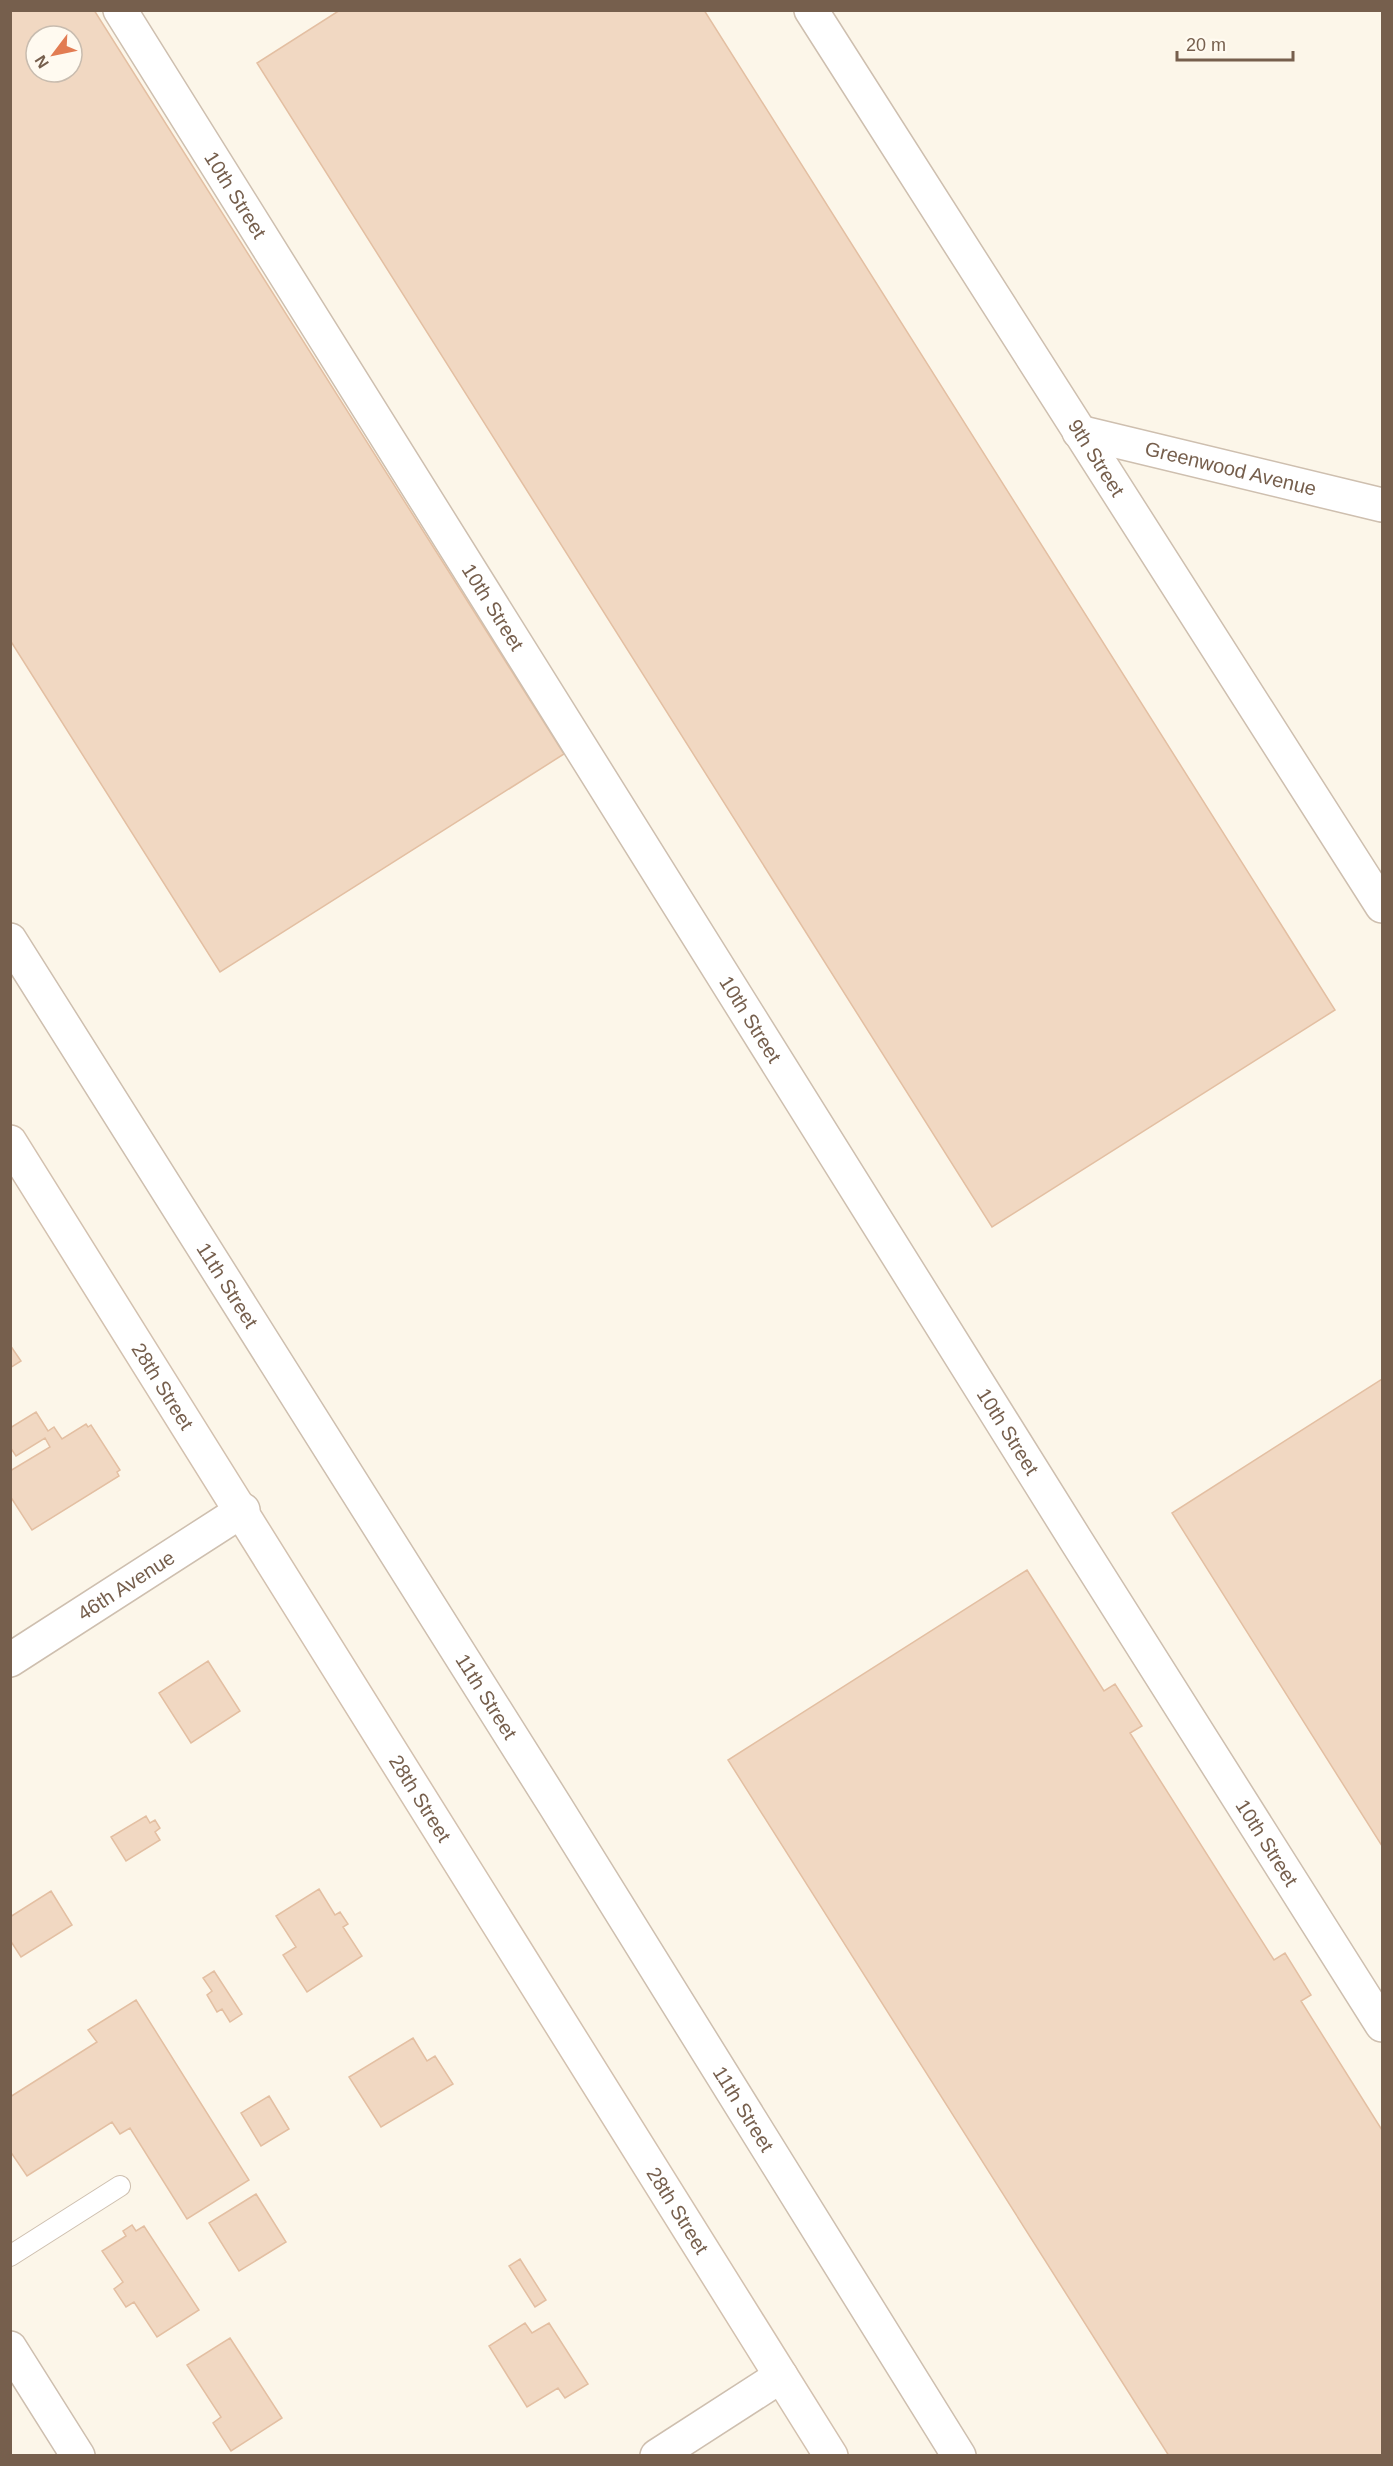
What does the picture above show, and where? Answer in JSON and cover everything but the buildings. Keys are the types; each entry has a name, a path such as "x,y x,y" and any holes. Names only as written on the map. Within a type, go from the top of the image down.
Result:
{"street":[{"name":"10th Street","path":"120,10 1071,1532 1383,2025"},
{"name":"9th Street","path":"811,10 1383,906"},
{"name":"Greenwood Avenue","path":"1079,432 1383,506"},
{"name":"11th Street","path":"10,940 556,1806 959,2456"},
{"name":"28th Street","path":"10,1142 243,1510 831,2456"},
{"name":"46th Avenue","path":"10,1660 243,1510"},
{"path":"10,2348 78,2456"},
{"path":"657,2456 781,2376"}],"lane":[{"path":"10,2256 120,2186"}]}
